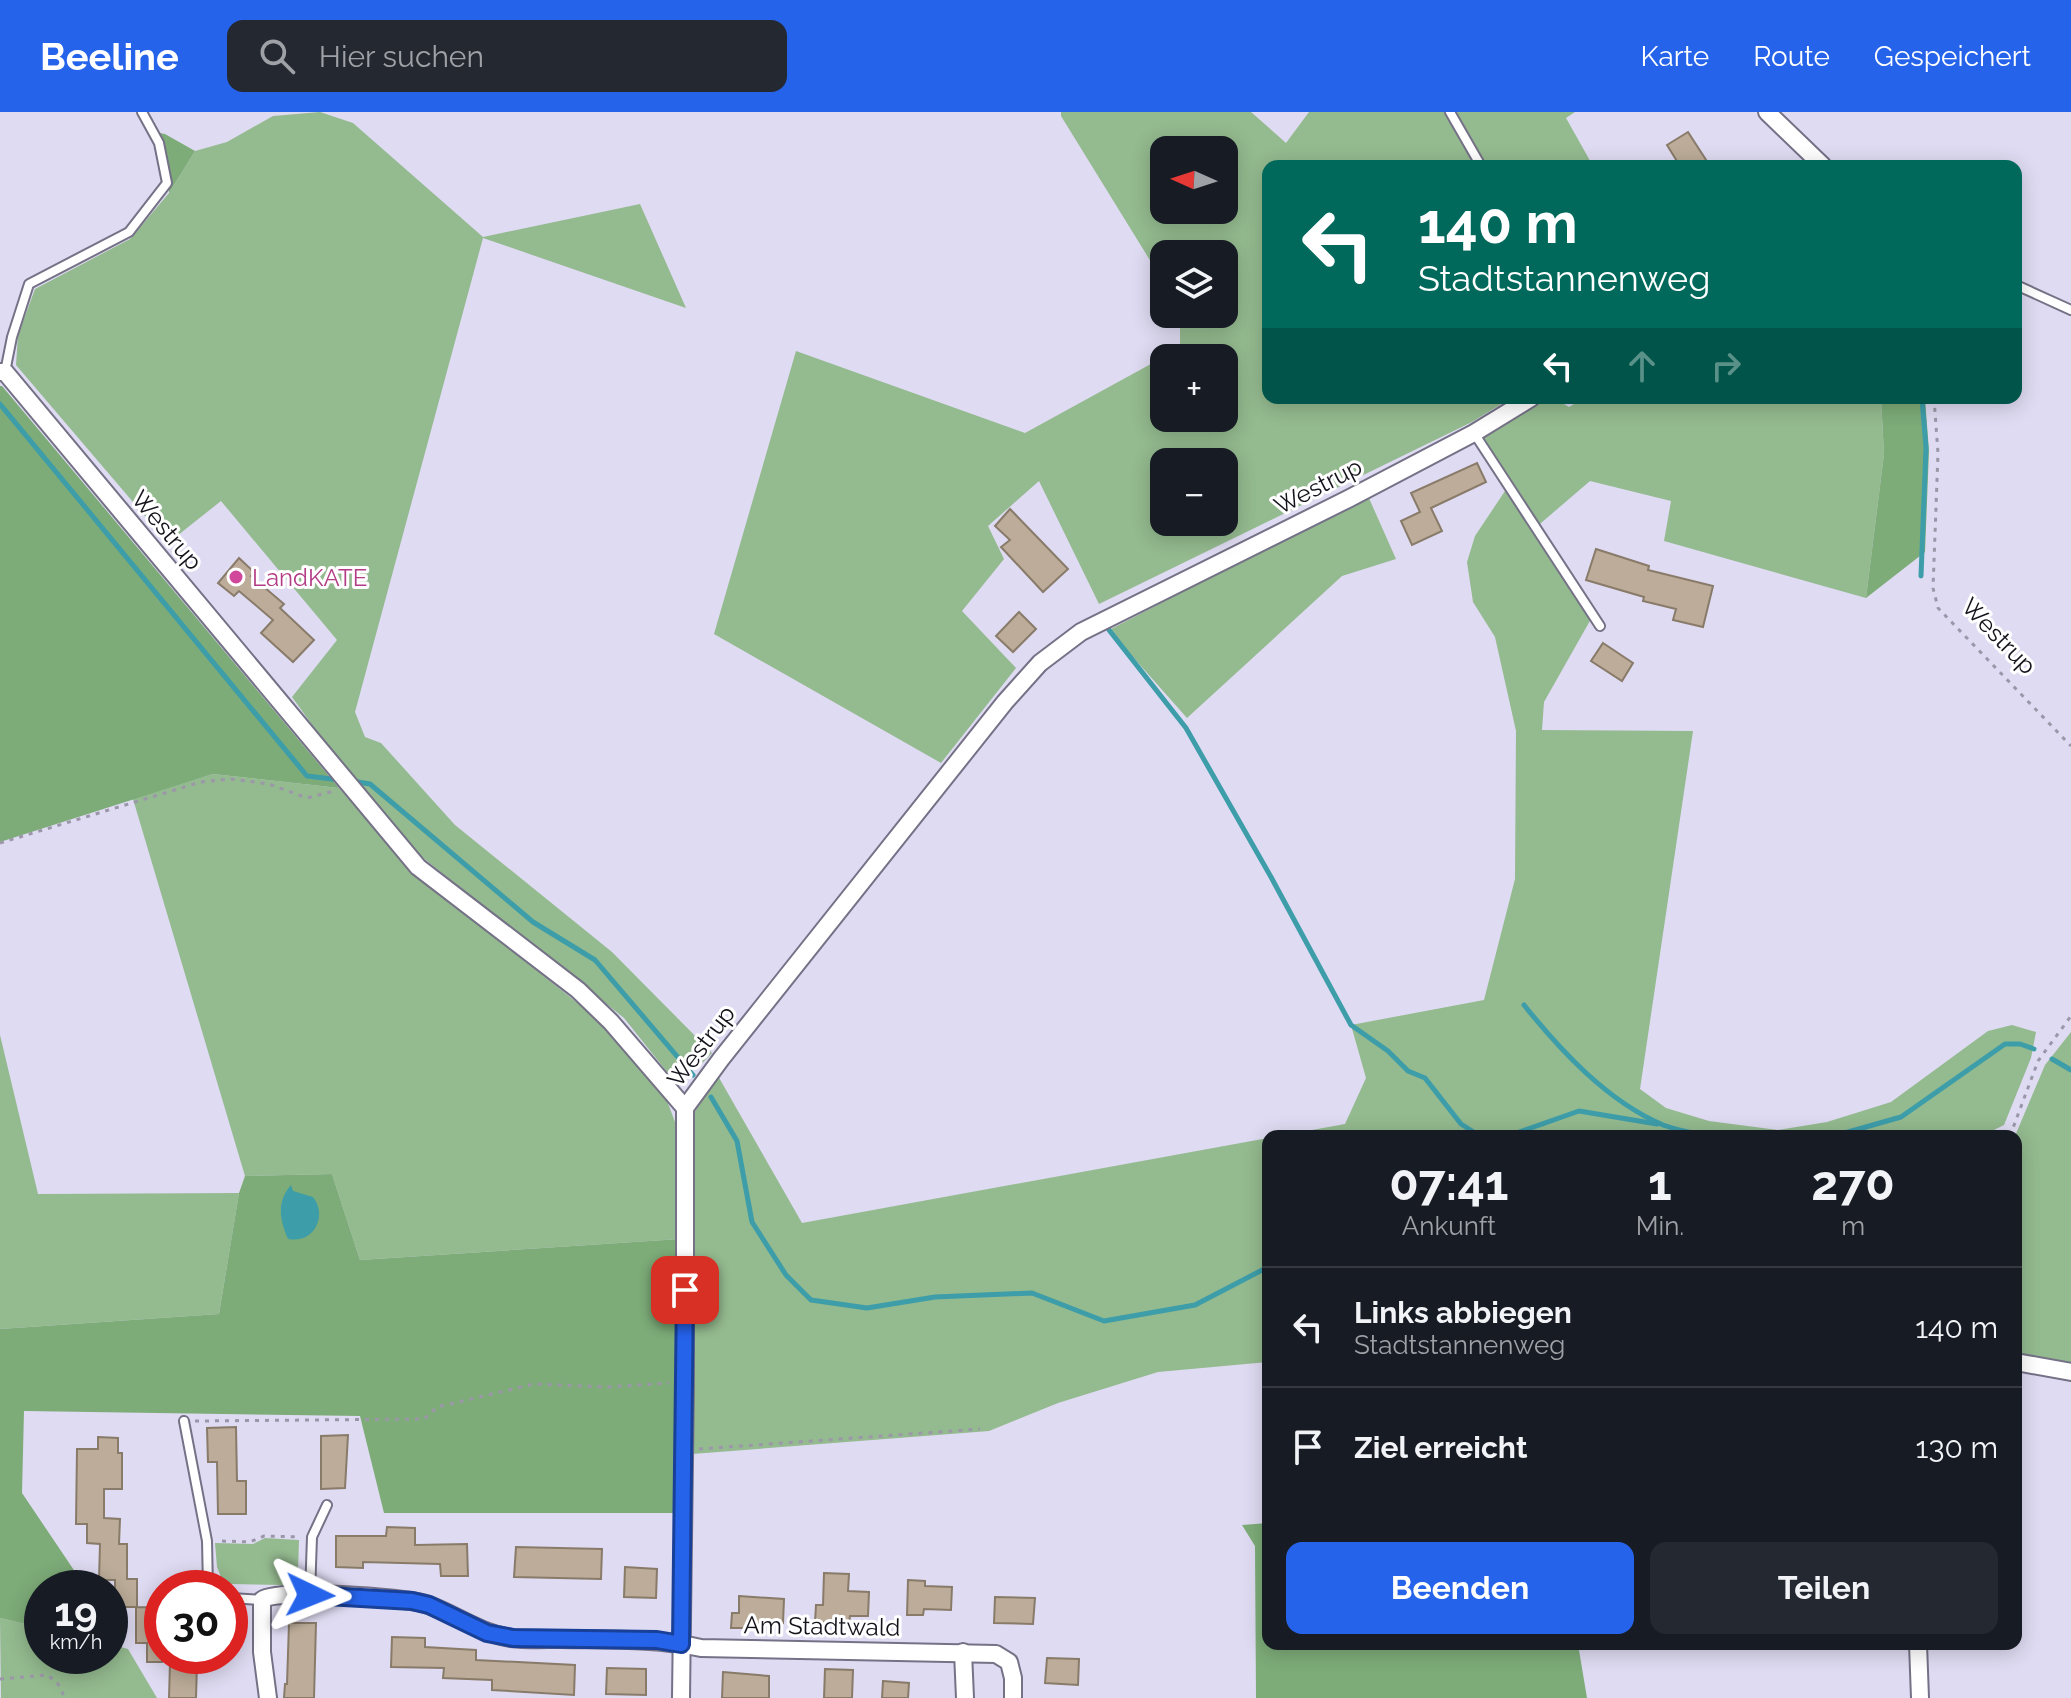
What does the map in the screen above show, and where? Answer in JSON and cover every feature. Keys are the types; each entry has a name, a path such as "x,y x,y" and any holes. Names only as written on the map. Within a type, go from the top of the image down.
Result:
{"street":[{"path":"1767,112 1817,160"},
{"name":"Westrup","path":"3,372 418,867 589,1000 685,1108 1005,702 1060,646 1115,614 1474,433 1521,404"},
{"path":"681,1698 685,1108"},
{"path":"2022,1363 2071,1372"},
{"name":"Am Stadtwald","path":"262,1600 268,1595 310,1595 412,1601 429,1605 487,1633 513,1638 657,1640 701,1648 996,1654 1009,1662 1013,1698"},
{"path":"262,1600 262,1652 268,1698"},
{"path":"1918,1650 1920,1698"},
{"path":"963,1652 965,1698"}],"lane":[{"path":"3,372 29,284 129,232 167,183 159,143 142,112"},
{"path":"1450,112 1478,160"},
{"path":"2022,288 2071,310"},
{"path":"1474,433 1600,626"},
{"path":"184,1421 207,1541 208,1570"},
{"path":"310,1595 312,1537 327,1505"},
{"path":"248,1599 262,1600"}],"path":[{"name":"Westrup","path":"1934,404 1938,453 1933,588 1938,608 2071,746"},
{"path":"0,843 201,782 231,779 269,784 307,798 350,787"},
{"path":"2012,1130 2038,1061 2071,1016"},
{"path":"184,1421 424,1419 437,1407 534,1384 607,1387 685,1381"},
{"path":"683,1450 980,1429"},
{"path":"207,1541 250,1542 264,1536 312,1537"},
{"path":"0,1679 47,1675 57,1682 65,1698"}],"green space":[{"path":"320,112 353,123 483,237 640,204 686,308 483,238 355,712 365,737 381,743 455,825 612,952 712,1053 692,1070 667,1072 624,1018 422,857 349,776 292,697 337,640 221,501 168,543 16,365 18,335 35,289 130,239 169,193 195,151 227,142 273,116"},
{"path":"1061,112 1251,112 1286,143 1309,112 1575,112 1566,118 1590,160 1262,160 1262,404 1501,404 1472,422 1099,604 1039,481 988,526 1004,559 962,611 1016,668 941,763 714,634 796,351 1025,433 1150,364 1150,432 1238,432 1238,344 1180,344 1180,328 1238,328 1238,240 1150,240 1150,260"},
{"path":"154,132 165,134 195,151 169,193 169,183"},
{"path":"0,386 339,788 213,774 0,842"},
{"path":"1538,404 1564,404 1569,407 1574,404 1881,404 1884,454 1866,598 1664,541 1671,501 1590,481 1534,529 1591,619 1544,702 1542,730 1693,731 1640,1089 1666,1108 1709,1121 1778,1130 1312,1130 1345,1124 1366,1078 1351,1025 1484,1000 1515,879 1516,731 1495,637 1473,602 1467,562 1475,536 1507,488 1477,440"},
{"path":"1881,404 1925,404 1929,451 1925,552 1866,598 1884,454"},
{"path":"1368,496 1396,559 1342,576 1187,718 1109,630"},
{"path":"213,774 339,788 412,870 606,1026 666,1098 675,1122 680,1239 360,1260 332,1174 245,1176 133,799"},
{"path":"2012,1025 2036,1032 2031,1058 2004,1125 1994,1130 1778,1130 1827,1122 1891,1102 1988,1031"},
{"path":"2071,1032 2071,1372 2022,1362 2022,1130 2018,1130 2045,1065"},
{"path":"0,1035 38,1194 239,1193 219,1314 0,1329"},
{"path":"718,1076 802,1223 1262,1139 1262,1363 1158,1372 1058,1403 989,1431 692,1454 694,1113"},
{"path":"332,1174 360,1260 680,1239 681,1513 384,1513 360,1416 24,1411 22,1493 74,1570 24,1570 24,1624 0,1618 0,1329 219,1314 239,1193 245,1176"},
{"path":"1262,1523 1262,1650 1579,1650 1587,1698 1256,1698 1255,1546 1242,1525"},
{"path":"265,1538 299,1540 298,1571 294,1580 285,1585 248,1584 248,1570 218,1570 215,1543 253,1544"},
{"path":"0,1618 24,1624 24,1674 128,1674 128,1649 157,1698 1,1698"}],"water":[{"path":"291,1185 293,1191 313,1197 319,1212 316,1227 305,1237 297,1239 288,1239 281,1218 283,1198"}],"building":[{"path":"1688,132 1706,160 1676,160 1667,145"},
{"path":"1477,463 1486,482 1431,508 1442,531 1412,545 1401,521 1420,512 1411,493"},
{"path":"1010,509 1068,569 1043,592 1001,547 1010,540 995,526"},
{"path":"1596,549 1649,566 1648,570 1713,586 1703,627 1673,620 1676,609 1643,601 1644,597 1586,580"},
{"path":"239,558 254,572 251,576 284,604 280,608 314,640 293,662 261,633 273,620 239,591 234,596 218,583"},
{"path":"1019,612 1036,629 1013,652 996,636"},
{"path":"1603,643 1633,663 1622,681 1591,661"},
{"path":"236,1427 237,1481 246,1481 246,1514 218,1514 217,1462 208,1462 207,1428"},
{"path":"348,1435 345,1488 321,1489 321,1436"},
{"path":"98,1437 118,1438 118,1453 122,1453 122,1489 104,1489 104,1518 120,1519 119,1544 127,1544 127,1570 99,1570 100,1544 87,1543 87,1524 76,1524 77,1449 98,1449"},
{"path":"387,1527 415,1528 415,1545 467,1544 468,1576 441,1576 440,1564 363,1562 363,1568 336,1567 336,1536 386,1536"},
{"path":"516,1547 602,1549 601,1579 514,1577"},
{"path":"625,1567 657,1569 656,1598 624,1597"},
{"path":"824,1573 849,1574 848,1591 869,1592 868,1616 850,1616 849,1623 815,1622 816,1605 823,1605"},
{"path":"128,1579 137,1579 137,1607 144,1607 144,1643 136,1643 136,1607 128,1607"},
{"path":"908,1580 925,1581 925,1586 952,1587 951,1610 924,1609 923,1615 907,1615"},
{"path":"739,1596 784,1599 783,1623 756,1623 756,1628 731,1628 732,1613 739,1613"},
{"path":"995,1597 1035,1598 1033,1624 994,1623"},
{"path":"289,1623 316,1623 314,1698 284,1698"},
{"path":"392,1637 425,1638 425,1647 476,1650 476,1660 575,1665 574,1695 492,1690 492,1680 443,1678 444,1668 391,1667"},
{"path":"1047,1658 1079,1659 1078,1685 1045,1683"},
{"path":"607,1668 646,1669 646,1695 606,1694"},
{"path":"825,1669 853,1670 852,1698 824,1698"},
{"path":"723,1672 769,1676 769,1698 722,1698"},
{"path":"170,1674 197,1674 196,1698 169,1698"},
{"path":"883,1681 909,1683 908,1698 882,1698"}],"waterway":[{"path":"0,404 307,776 340,780"},
{"path":"1921,576 1926,448 1922,404"},
{"path":"1109,630 1186,728 1351,1025 1388,1051 1408,1071 1425,1078 1461,1124 1470,1130"},
{"path":"352,781 370,784 533,922 595,960 693,1075"},
{"path":"1524,1005 1569,1057 1604,1089 1642,1115 1681,1130"},
{"path":"1855,1130 1901,1117 2005,1044 2020,1044 2034,1049"},
{"path":"2052,1059 2071,1070"},
{"path":"711,1097 737,1141 752,1222 786,1275 811,1300 867,1308 935,1297 1032,1293 1104,1321 1195,1305 1262,1270"},
{"path":"1525,1130 1579,1111 1657,1124"}],"place":[{"name":"LandKATE","path":"236,577"}],"route":[{"path":"310,1595 412,1601 429,1605 487,1633 513,1638 657,1640 681,1644 685,1290"}]}
